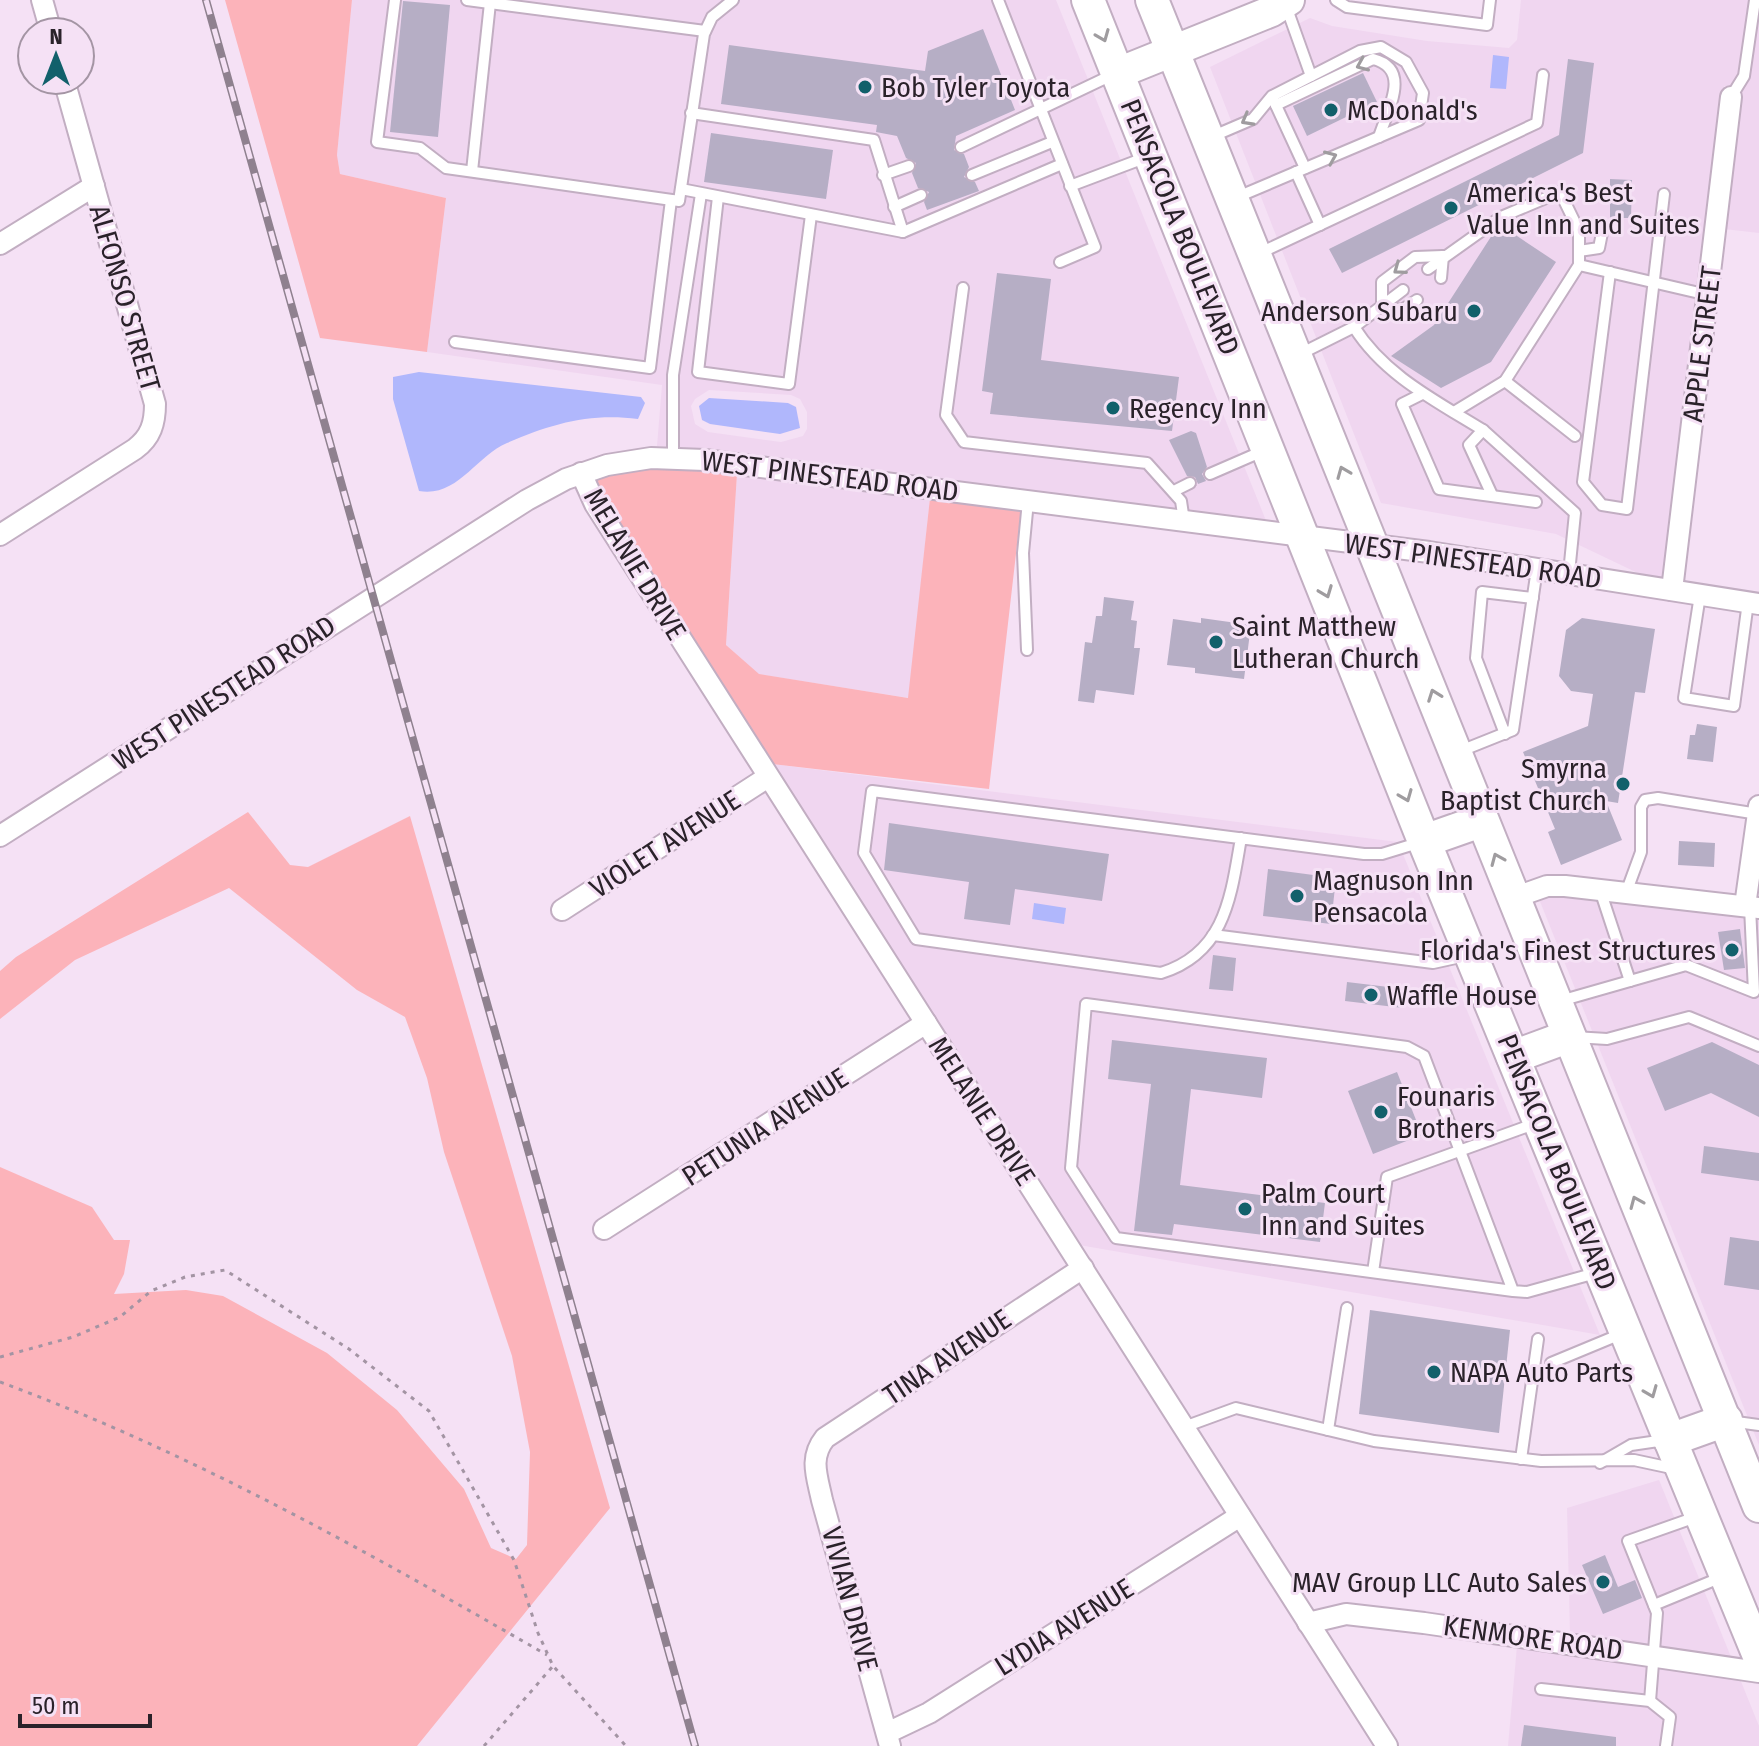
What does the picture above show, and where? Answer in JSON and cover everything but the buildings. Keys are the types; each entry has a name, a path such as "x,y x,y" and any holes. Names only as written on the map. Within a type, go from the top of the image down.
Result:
{"main road":[{"name":"PENSACOLA BOULEVARD","path":"1088,0 1424,841 1759,1656"},
{"name":"PENSACOLA BOULEVARD","path":"1152,0 1567,1037 1759,1506"},
{"path":"1118,73 1287,2"},
{"path":"1424,841 1481,821"},
{"path":"1513,1057 1567,1037"},
{"path":"1670,1440 1726,1420"}],"street":[{"name":"ALFONSO STREET","path":"0,535 135,449 150,433 155,420 155,404 69,96"},
{"name":"APPLE STREET","path":"1672,590 1731,97"},
{"path":"0,244 94,186"},
{"name":"WEST PINESTEAD ROAD","path":"0,836 527,500 581,473 629,461 673,458 1028,501 1372,545 1753,603"},
{"name":"MELANIE DRIVE","path":"581,473 595,504 1387,1746"},
{"name":"VIOLET AVENUE","path":"562,910 768,777"},
{"path":"1513,898 1547,886 1751,907 1758,810"},
{"name":"PETUNIA AVENUE","path":"604,1229 926,1023"},
{"name":"TINA AVENUE","path":"816,1451 825,1438 1083,1268"},
{"name":"VIVIAN DRIVE","path":"816,1451 814,1461 822,1500 888,1740"},
{"name":"LYDIA AVENUE","path":"888,1740 1240,1516"},
{"name":"KENMORE ROAD","path":"1308,1623 1346,1614 1759,1672"}],"lane":[{"path":"395,0 377,142 420,148 446,168 679,201 705,31 712,17 733,0"},
{"path":"467,0 705,31"},
{"path":"998,0 1095,247 1060,262"},
{"path":"1336,0 1347,7 1368,5 1487,25 1490,0"},
{"path":"1731,97 1744,76 1755,0"},
{"path":"1287,2 1311,76"},
{"path":"472,171 490,3"},
{"path":"1208,138 1253,119 1274,100 1311,76 1372,48 1394,52 1406,62 1423,93 1419,120 1233,199"},
{"path":"1274,100 1373,59 1389,63 1394,71 1395,85 1379,137"},
{"path":"961,147 1040,107 1118,73"},
{"path":"1256,255 1537,123 1543,75"},
{"path":"1274,100 1320,225"},
{"path":"691,113 874,140 903,232"},
{"path":"972,175 1052,142"},
{"path":"1070,186 1151,155"},
{"path":"681,189 903,232 1062,164"},
{"path":"883,175 909,166"},
{"path":"1428,269 1501,217 1560,192 1579,231 1579,265 1505,381 1454,412"},
{"path":"673,458 673,375 701,194"},
{"path":"1610,272 1583,482 1602,505 1627,509 1655,281 1656,230 1664,194"},
{"path":"894,207 921,195"},
{"path":"718,197 698,372 789,384 811,215"},
{"path":"455,342 650,368 671,200"},
{"path":"1579,251 1599,248 1603,228 1614,228"},
{"path":"1441,278 1443,256"},
{"path":"1382,307 1382,282 1415,257 1443,256"},
{"path":"1579,265 1708,295"},
{"path":"963,288 946,415 964,442 1147,463 1181,501 1184,523"},
{"path":"1297,356 1354,327 1403,290"},
{"path":"1382,307 1402,310 1417,300"},
{"path":"1354,327 1369,351 1422,394 1483,430 1575,513 1569,573"},
{"path":"1505,381 1575,436"},
{"path":"1422,394 1402,404 1439,489 1536,502"},
{"path":"1483,430 1469,445 1492,495"},
{"path":"1210,474 1269,448"},
{"path":"1174,491 1190,483"},
{"path":"1027,650 1023,553 1028,501"},
{"path":"1455,754 1513,730 1537,569"},
{"path":"1505,734 1476,658 1482,592 1533,598"},
{"path":"1700,595 1684,698 1734,706 1753,603"},
{"path":"1241,838 1229,910 1213,935 1180,967 1161,973 916,939 864,853 872,791 1241,838 1364,854 1382,854 1424,841"},
{"path":"1626,893 1641,852 1641,807 1645,800 1658,798 1758,810"},
{"path":"1600,890 1630,981"},
{"path":"1554,1002 1686,965 1754,992 1751,907"},
{"path":"1213,935 1433,963 1471,955"},
{"path":"1513,1291 1424,1056 1407,1047 1086,1004 1071,1168 1116,1238 1513,1291 1527,1292 1601,1271"},
{"path":"1567,1037 1607,1039 1689,1017 1759,1046"},
{"path":"1373,1272 1387,1177 1540,1122"},
{"path":"1328,1430 1347,1308"},
{"path":"1551,1363 1626,1332"},
{"path":"1521,1459 1538,1339"},
{"path":"1184,1427 1236,1408 1374,1441 1521,1459 1600,1463 1634,1460 1684,1471"},
{"path":"1726,1420 1759,1425"},
{"path":"1600,1463 1631,1445 1670,1440"},
{"path":"1650,1701 1657,1613 1628,1541 1701,1515"},
{"path":"1654,1605 1726,1576"},
{"path":"1541,1689 1650,1701 1670,1717 1666,1746"}],"path":[{"path":"0,1357 73,1337 120,1317 151,1291 185,1277 225,1270 349,1349 429,1411 514,1560 553,1666 626,1746"},
{"path":"0,1382 223,1479 368,1552 547,1655"},
{"path":"484,1746 553,1666"}],"shaded area":[{"path":"225,0 352,0 337,155 340,174 446,198 427,352 320,338"},
{"path":"352,0 1056,0 1267,523 657,446 662,385 427,352 446,198 340,174 337,155","holes":["709,390 791,395 800,399 807,412 807,429 803,436 781,442 708,432 695,424 691,406 695,399"]},
{"path":"1521,0 1759,0 1759,233 1724,229 1741,89 1724,86 1665,579 1644,576 1556,534 1381,503 1210,67 1310,18 1332,26 1427,41 1509,48 1517,40"},
{"path":"672,468 737,474 726,645 759,674 908,698 930,498 1021,510 989,789 772,764 593,480 630,471"},
{"path":"737,474 930,498 909,698 758,674 726,645"},
{"path":"772,764 1398,842 1600,1335 1079,1245"},
{"path":"248,812 290,865 308,867 410,816 610,1508 417,1746 0,1746 0,1167 92,1207 114,1240 130,1240 124,1274 114,1294 186,1290 223,1296 327,1353 397,1410 464,1489 491,1548 516,1559 527,1545 530,1452 512,1356 444,1152 427,1078 405,1017 357,990 229,888 75,960 0,1019 0,971 16,957"},
{"path":"1549,896 1759,919 1759,1445 1539,899"},
{"path":"1659,1480 1731,1657 1570,1633 1567,1508"},
{"path":"1517,1646 1740,1679 1759,1726 1759,1746 1508,1746"}],"water":[{"path":"1493,55 1509,57 1506,89 1490,88"},
{"path":"419,372 641,397 645,403 638,419 586,419 523,436 496,449 444,488 419,491 393,399 393,377"},
{"path":"709,398 788,403 796,407 800,428 780,434 710,424 702,420 699,406"},
{"path":"1034,903 1066,908 1064,924 1032,919"}],"railway":[{"path":"206,0 695,1746"}],"place":[{"name":"Bob Tyler Toyota","path":"865,87"},
{"name":"McDonald's","path":"1331,110"},
{"name":"America's Best Value Inn and Suites","path":"1451,208"},
{"name":"Anderson Subaru","path":"1474,311"},
{"name":"Regency Inn","path":"1113,408"},
{"name":"Saint Matthew Lutheran Church","path":"1216,642"},
{"name":"Smyrna Baptist Church","path":"1623,784"},
{"name":"Magnuson Inn Pensacola","path":"1297,896"},
{"name":"Florida's Finest Structures","path":"1732,950"},
{"name":"Waffle House","path":"1371,995"},
{"name":"Founaris Brothers","path":"1381,1112"},
{"name":"Palm Court Inn and Suites","path":"1245,1209"},
{"name":"NAPA Auto Parts","path":"1434,1372"},
{"name":"MAV Group LLC Auto Sales","path":"1603,1582"}]}
